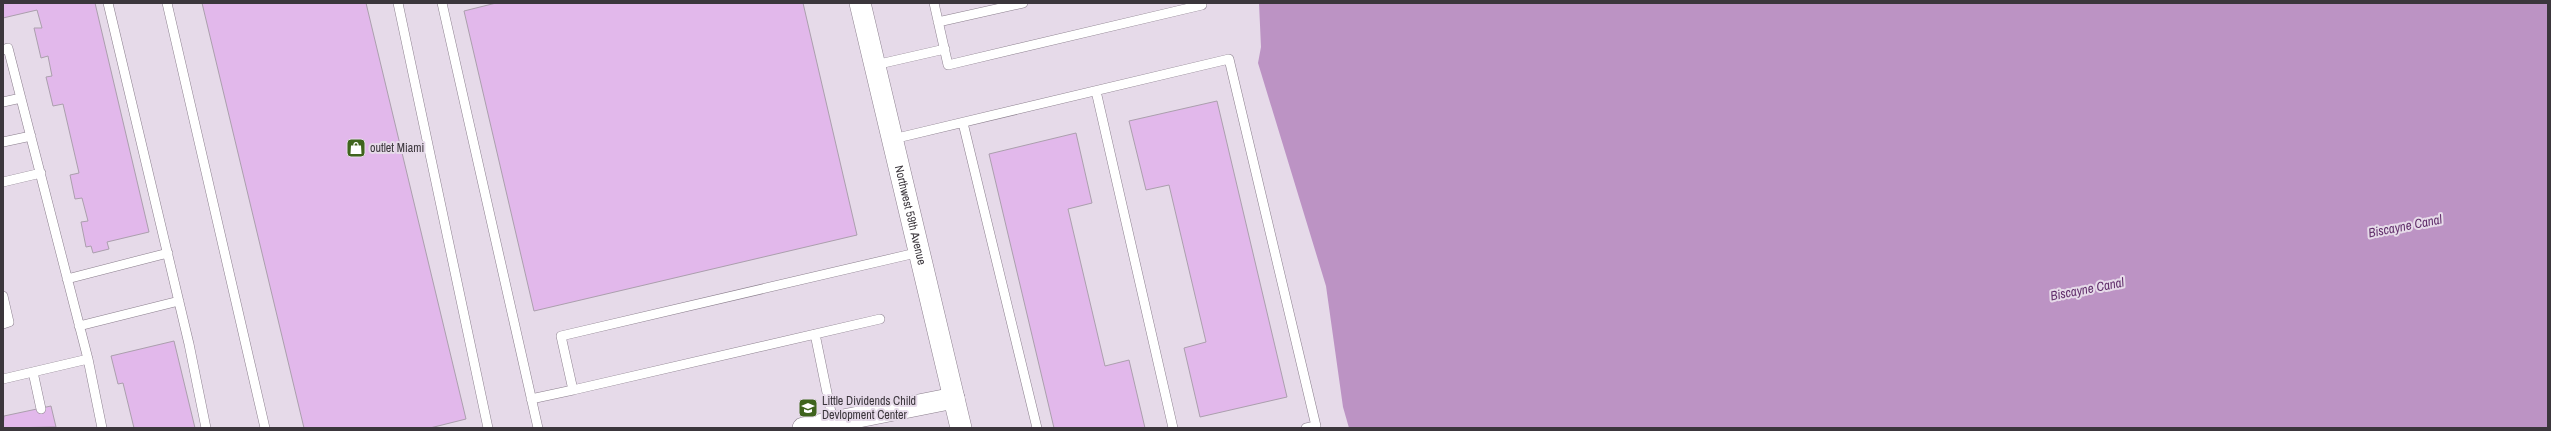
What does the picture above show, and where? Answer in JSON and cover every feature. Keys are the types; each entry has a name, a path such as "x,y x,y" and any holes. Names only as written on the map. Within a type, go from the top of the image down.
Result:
{"street":[{"name":"Northwest 59th Avenue","path":"860,3 961,428"},
{"path":"803,428 954,398"}],"lane":[{"path":"108,3 168,253 206,428"},
{"path":"167,3 265,428"},
{"path":"398,3 488,428"},
{"path":"442,3 538,428"},
{"path":"934,3 948,66 1202,5 1201,3"},
{"path":"938,22 1023,3"},
{"path":"3,50 8,48 41,173 88,359 102,428"},
{"path":"875,65 945,49"},
{"path":"893,139 1229,59 1316,426 1306,428"},
{"path":"1096,91 1173,428"},
{"path":"3,102 21,98"},
{"path":"963,122 1037,428"},
{"path":"3,142 31,136"},
{"path":"3,182 41,173"},
{"path":"574,390 561,336 920,252"},
{"path":"67,279 168,253"},
{"path":"3,296 9,322 3,324"},
{"path":"79,326 179,301"},
{"path":"531,399 880,318"},
{"path":"815,334 833,422"},
{"path":"3,379 88,359"},
{"path":"33,372 41,409"}],"water":[{"name":"Biscayne Canal","path":"1259,3 2548,3 2548,428 1349,428 1343,407 1326,286 1258,63 1261,47"}],"building":[{"path":"3,3 95,3 149,232 107,242 109,249 93,253 91,246 86,247 81,222 88,221 82,198 75,199 70,175 79,173 63,104 53,106 46,77 52,76 48,56 41,58 34,28 42,28 37,10 3,18"},
{"path":"202,3 366,3 466,419 430,428 304,428"},
{"path":"496,3 803,3 857,235 534,311 464,11"},
{"path":"1217,101 1287,397 1200,417 1184,348 1206,342 1169,185 1146,190 1129,121"},
{"path":"1076,133 1092,203 1068,209 1105,366 1129,360 1145,428 1054,428 989,154"},
{"path":"174,341 195,428 134,428 123,383 118,384 111,356"},
{"path":"51,406 56,427 3,428 4,416"}],"place":[{"name":"outlet Miami","path":"356,148"},
{"name":"Little Dividends Child Devlopment Center","path":"808,408"}]}
